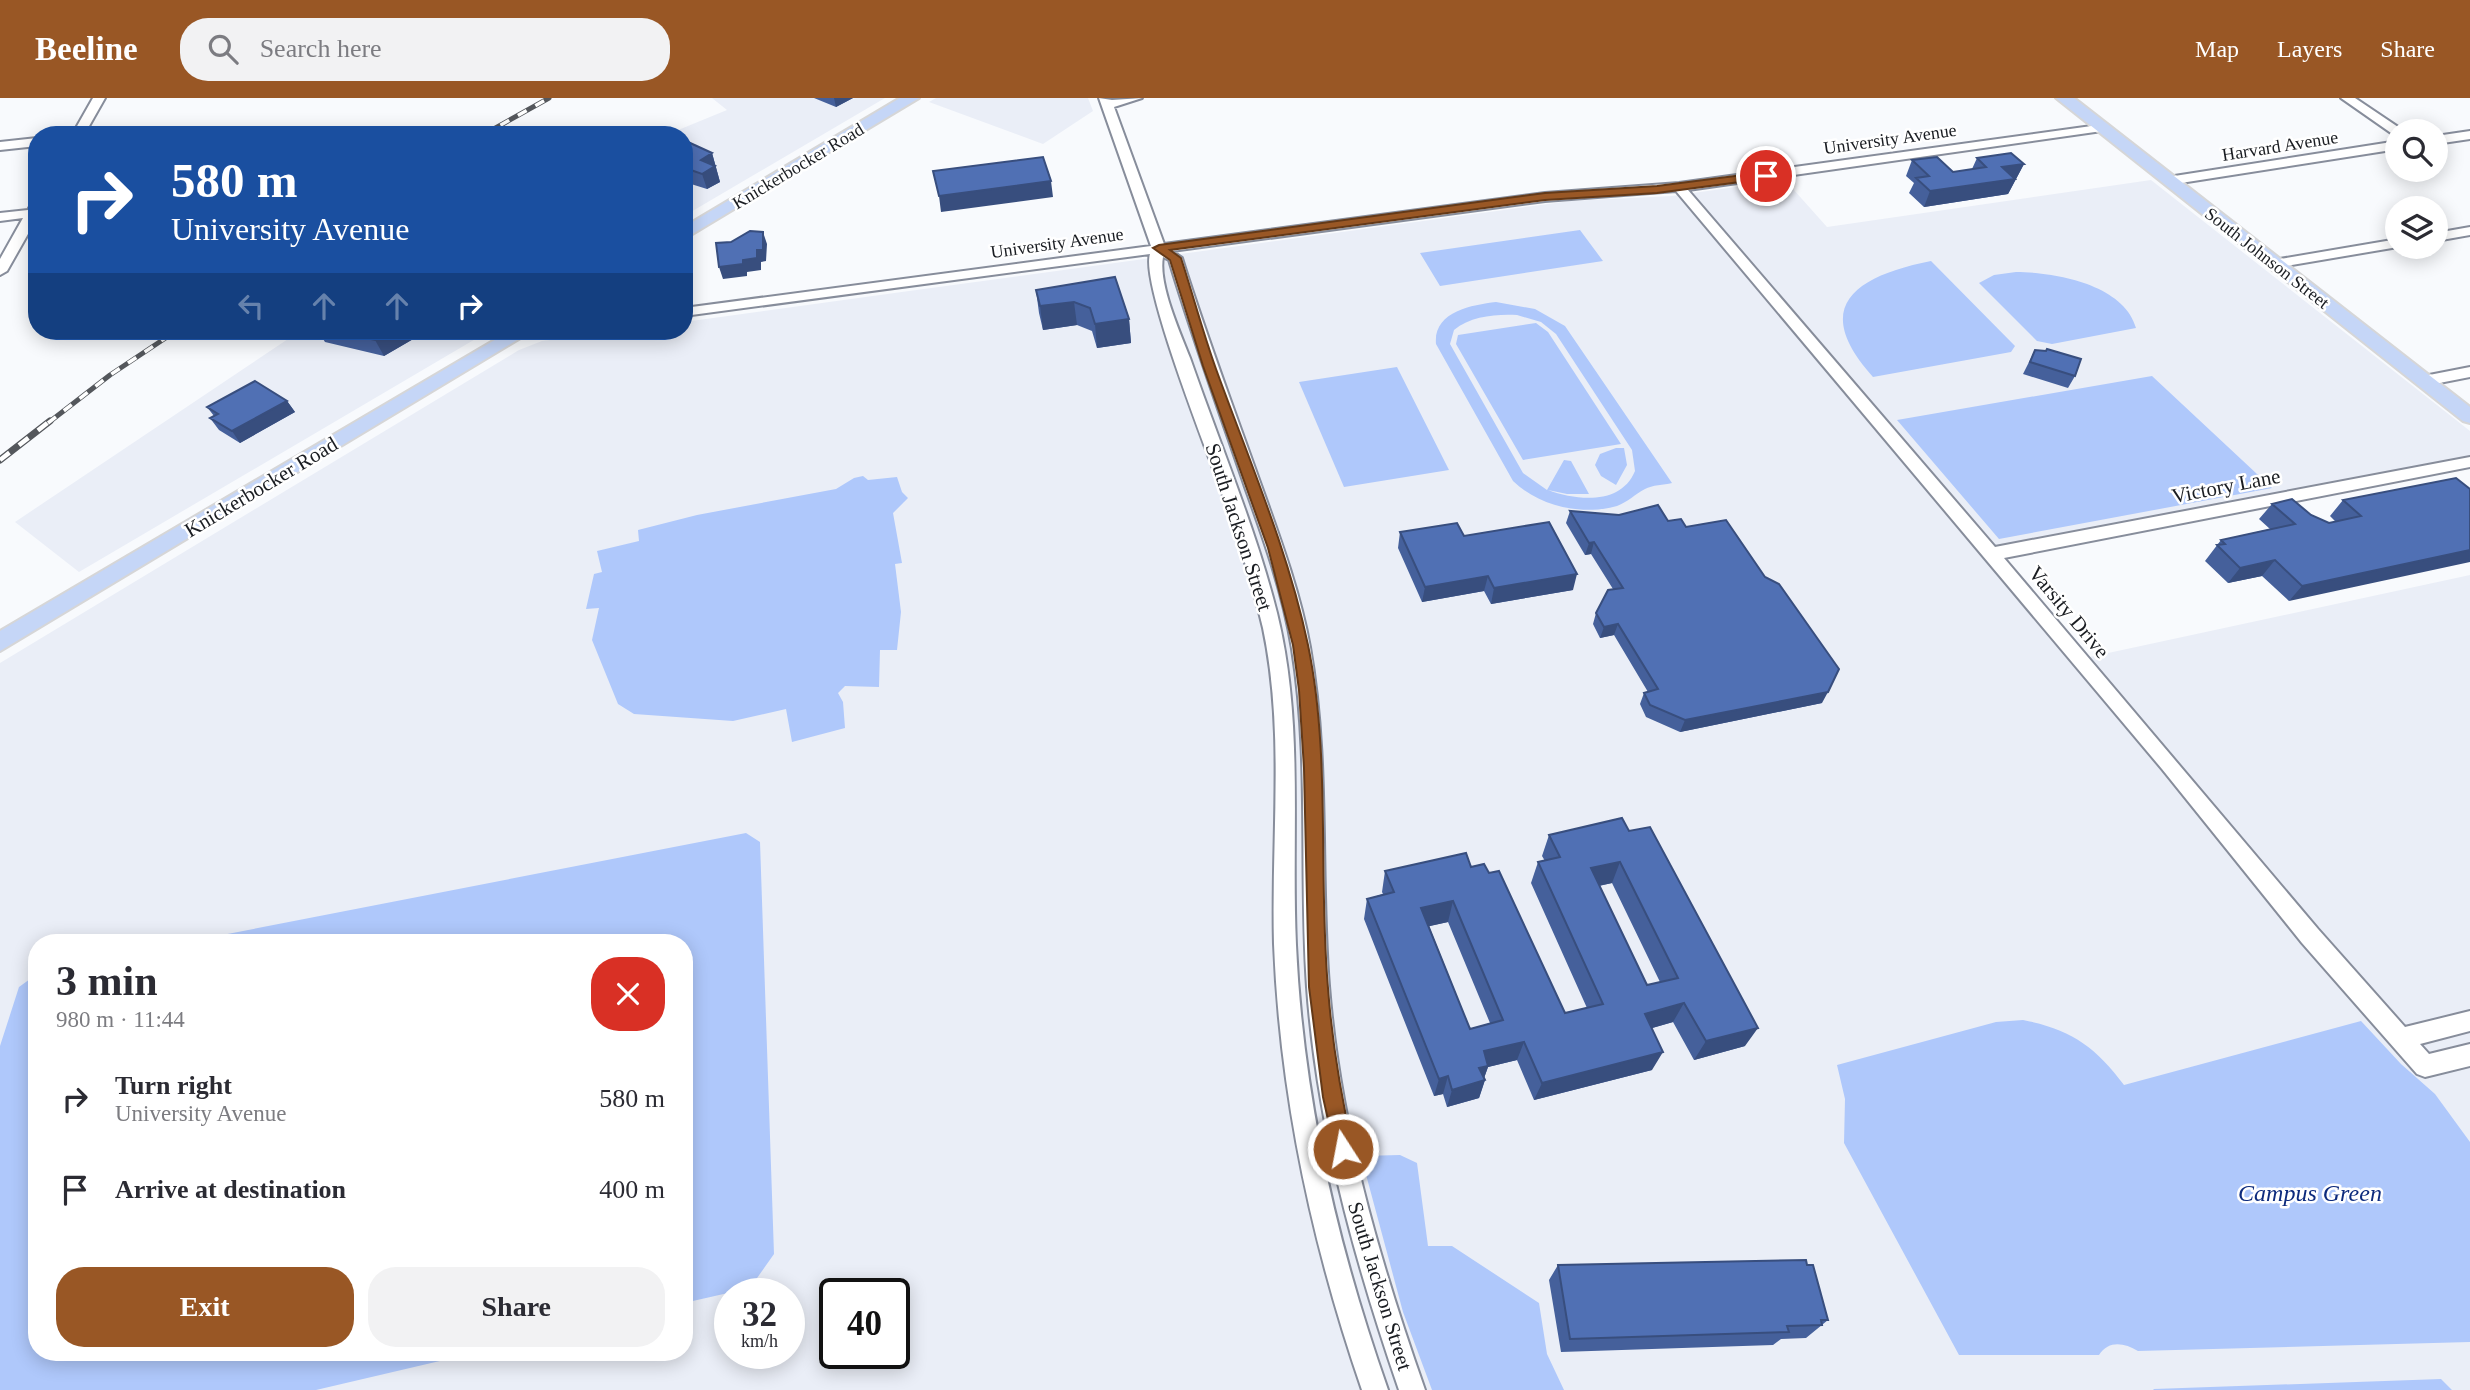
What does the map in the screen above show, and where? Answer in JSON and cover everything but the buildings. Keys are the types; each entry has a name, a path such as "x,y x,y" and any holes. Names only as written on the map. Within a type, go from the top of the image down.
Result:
{"main road":[{"name":"Knickerbocker Road","path":"693,229 911,98"},
{"name":"South Johnson Street","path":"2064,98 2470,416"},
{"name":"Knickerbocker Road","path":"0,642 508,340"}],"street":[{"path":"83,126 99,98"},
{"path":"1106,101 1136,98"},
{"path":"2347,98 2385,123"},
{"name":"South Jackson Street","path":"1106,101 1159,248 1175,258 1205,355 1275,548 1301,645 1312,768 1318,987 1332,1097 1353,1202 1385,1317 1412,1390"},
{"name":"University Avenue","path":"693,311 1545,197 1679,187 2102,127"},
{"path":"2448,138 2470,135"},
{"path":"0,146 28,143"},
{"name":"Harvard Avenue","path":"2168,181 2385,147"},
{"name":"Varsity Drive","path":"1679,187 2310,936 2425,1066 2470,1055"},
{"path":"0,216 28,211"},
{"path":"0,271 28,222"},
{"path":"2448,235 2470,232"},
{"path":"2274,264 2385,245"},
{"name":"South Jackson Street","path":"1159,248 1154,262 1170,318 1258,573 1272,631 1281,692 1285,778 1285,941 1289,1023 1320,1208 1352,1327 1375,1390"},
{"path":"2424,381 2470,372"},
{"name":"Victory Lane","path":"1991,555 2470,462"},
{"path":"2401,1039 2470,1021"}],"shaded area":[{"path":"712,98 885,98 693,211 693,126 688,126 727,110"},
{"path":"936,98 1088,98 1093,111 1043,144 929,102"},
{"path":"1785,180 1827,227 2151,180 2470,431 2470,456 1992,548 2085,658 2470,575 2470,1390 0,1390 0,663 519,350 550,340 693,340 693,321 1570,201 1672,196"},
{"path":"287,340 474,340 79,572 15,522"}],"green space":[{"path":"1580,230 1603,261 1440,286 1420,253"},
{"path":"1931,261 2015,346 2011,352 1873,377 1854,352 1845,331 1843,313 1850,298 1881,275"},
{"path":"2016,272 2068,278 2103,291 2129,313 2136,328 2052,344 2037,341 1979,283 1994,275"},
{"path":"1496,302 1535,309 1565,326 1672,483 1648,488 1617,506 1589,510 1548,503 1523,490 1513,481 1436,344 1437,333 1447,317 1465,308","holes":["1517,315 1541,322 1556,334 1632,450 1635,471 1620,490 1609,495 1585,498 1548,490 1567,494 1589,494 1571,461 1564,460 1547,490 1523,473 1450,344 1454,330 1476,319"]},
{"path":"1536,323 1548,332 1621,444 1523,460 1456,344 1458,335"},
{"path":"1397,367 1449,470 1344,487 1299,382"},
{"path":"2152,376 2272,488 1999,539 1897,420"},
{"path":"1624,448 1627,465 1616,485 1601,476 1595,465 1600,454"},
{"path":"863,476 868,480 897,477 902,492 908,498 893,513 902,563 895,564 901,612 897,650 880,650 879,687 845,686 838,693 843,702 845,728 792,742 786,709 733,721 634,714 618,704 592,640 599,608 586,609 594,574 602,572 597,551 639,541 638,530 697,515 836,489 854,478"},
{"path":"746,833 760,842 774,1254 757,1278 714,1278 714,1296 693,1301 693,934 227,934"},
{"path":"28,980 28,1361 440,1361 316,1390 0,1390 0,1046 19,987"},
{"name":"Campus Green","path":"2023,1020 2055,1028 2080,1041 2103,1060 2124,1085 2361,1021 2401,1064 2435,1094 2470,1142 2470,1342 2138,1351 2117,1344 2107,1347 2099,1355 1959,1355 1844,1143 1845,1099 1837,1065 1996,1022"},
{"path":"1400,1155 1417,1163 1428,1246 1452,1246 1539,1303 1547,1354 1564,1390 1432,1390 1403,1312 1361,1156"},
{"path":"2441,1379 2452,1390 2153,1390 2154,1389"}],"railway":[{"path":"499,126 549,98"},
{"path":"48,423 110,375 162,340"},
{"path":"0,460 50,421"}],"route":[{"path":"1343,1149 1332,1097 1318,987 1312,768 1301,645 1275,548 1209,366 1175,258 1159,248 1545,197 1657,190 1766,176"}]}
